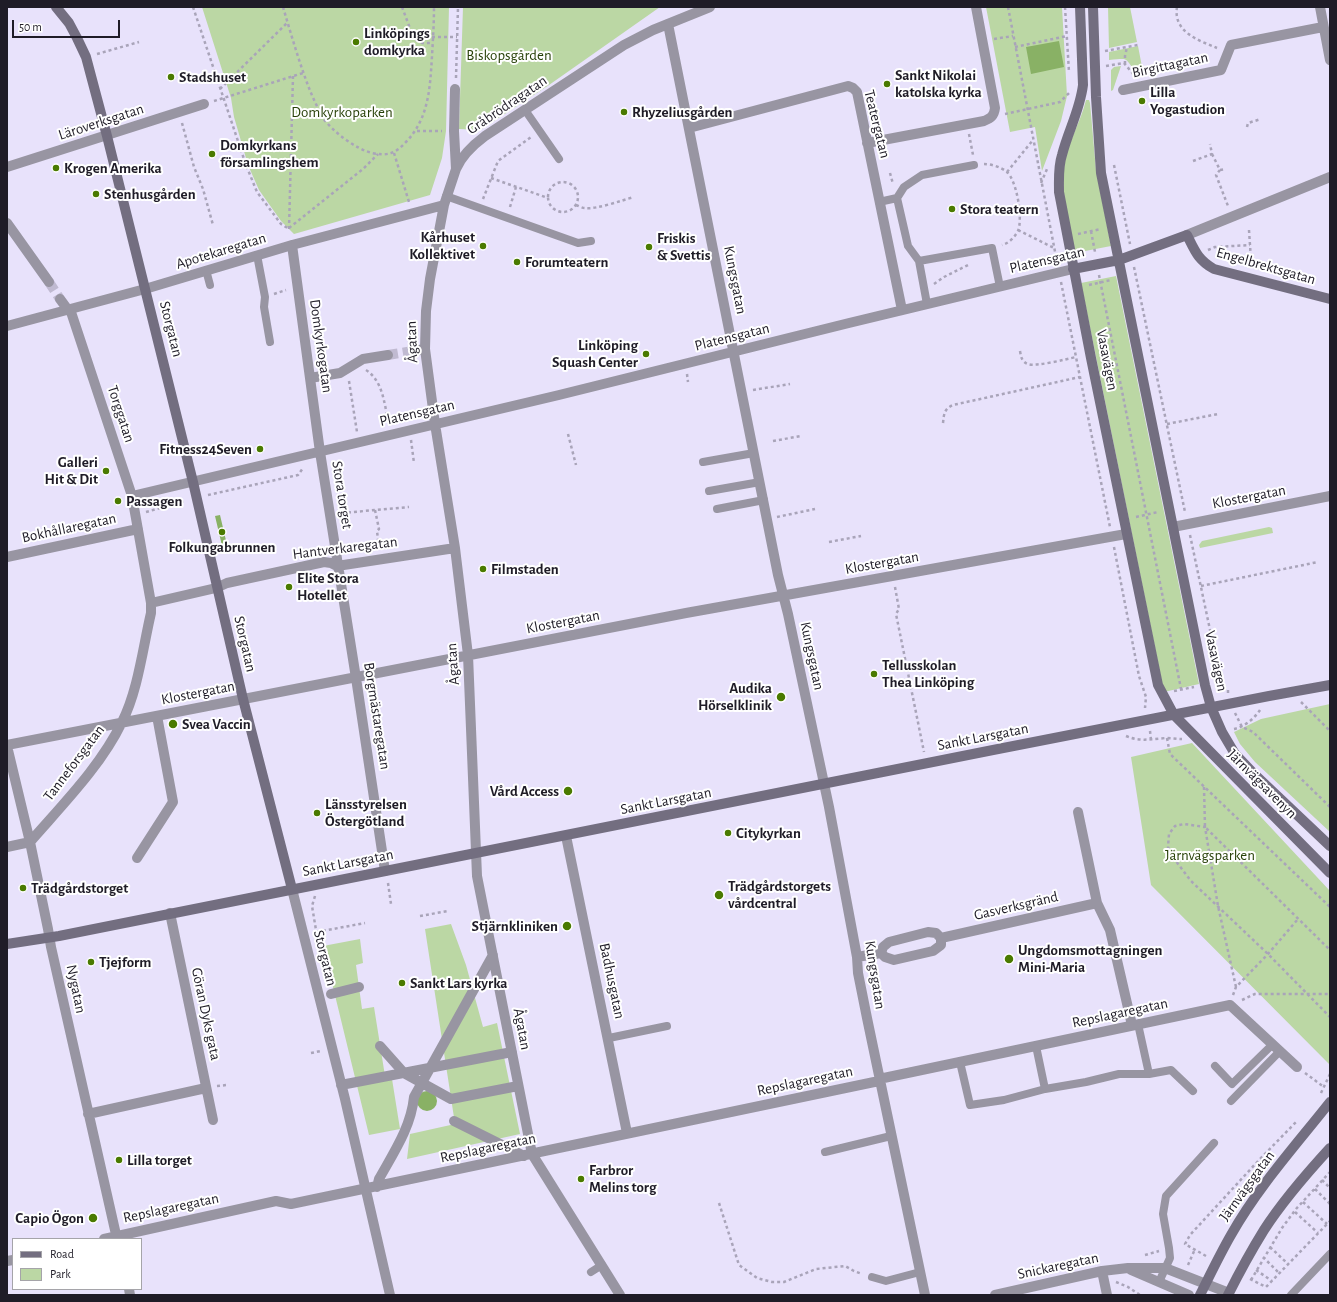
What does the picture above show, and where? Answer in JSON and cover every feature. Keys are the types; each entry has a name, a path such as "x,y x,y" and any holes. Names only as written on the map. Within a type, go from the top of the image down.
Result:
{"main road":[{"name":"Storgatan","path":"56,7 69,23 86,57 146,290 193,482 216,588 243,699 292,890"},
{"name":"Vasavägen","path":"1080,7 1083,84 1082,95 1062,156 1059,177 1059,192 1126,534 1158,684 1174,715"},
{"name":"Vasavägen","path":"1093,7 1097,136 1101,173 1205,685 1212,707"},
{"name":"Engelbrektsgatan","path":"1187,234 1196,254 1206,264 1214,269 1330,299"},
{"name":"Platensgatan","path":"1073,269 1119,260 1187,234"},
{"name":"Sankt Larsgatan","path":"7,944 50,938 292,890 387,876 476,854 1231,703 1330,685"},
{"name":"Järnvägsavenyn","path":"1212,707 1222,732 1235,754 1330,846"},
{"name":"Järnvägsavenyn","path":"1174,715 1330,873"},
{"name":"Järnvägsgatan","path":"1200,1295 1231,1234 1251,1204 1330,1102"},
{"path":"1231,1294 1252,1250 1266,1228 1318,1161 1330,1148"}],"street":[{"name":"Gråbrödragatan","path":"456,169 458,162 474,144 624,45 653,30 710,7"},
{"path":"867,143 984,121 993,116 995,108 976,7"},
{"path":"1320,7 1330,60"},
{"name":"Kungsgatan","path":"668,24 767,519 824,784 879,1080 925,1295"},
{"name":"Birgittagatan","path":"1123,90 1221,70 1231,45 1323,26"},
{"name":"Teatergatan","path":"689,128 848,86 853,88 857,92 902,310"},
{"name":"Ågatan","path":"455,89 454,131 456,169 445,201 427,298 425,349 435,424 455,548 468,655 476,854 473,877 493,955 518,1086 528,1155 602,1265 620,1295"},
{"name":"Läroverksgatan","path":"7,167 204,104"},
{"name":"Platensgatan","path":"1187,234 1330,177"},
{"name":"Apotekaregatan","path":"7,326 146,290 257,255 412,213 445,201"},
{"path":"7,223 49,282"},
{"name":"Domkyrkogatan","path":"292,245 310,378 316,453"},
{"name":"Platensgatan","path":"132,496 559,395 1073,269"},
{"name":"Torggatan","path":"60,299 69,310 132,496 138,530"},
{"path":"413,351 425,349"},
{"path":"310,378 340,373 363,359 388,355"},
{"name":"Stora torget","path":"316,453 329,514 337,566"},
{"name":"Klostergatan","path":"1173,527 1330,496"},
{"name":"Bokhållaregatan","path":"7,557 138,530"},
{"name":"Tanneforsgatan","path":"30,842 101,756 122,722 130,702 151,613 151,603 138,530"},
{"name":"Klostergatan","path":"7,745 620,626 1126,534"},
{"name":"Hantverkaregatan","path":"216,588 227,583 324,562 337,566 455,548"},
{"name":"Borgmästaregatan","path":"337,566 387,876"},
{"path":"151,603 216,588"},
{"path":"137,858 173,802 157,716"},
{"name":"Nygatan","path":"7,745 30,842 88,1114 117,1238"},
{"path":"1078,812 1097,903 1110,930 1135,1025"},
{"name":"Badhusgatan","path":"566,836 609,1038 627,1133"},
{"path":"7,847 30,842"},
{"name":"Storgatan","path":"292,890 341,1085 390,1295"},
{"name":"Gasverksgränd","path":"881,953 885,944 928,932 936,933 941,938 1097,903"},
{"name":"Göran Dyks gata","path":"170,913 213,1120"},
{"path":"857,957 881,953 885,957 894,960 933,951 941,945 941,938"},
{"path":"377,1187 379,1179 406,1131 413,1111 414,1097 421,1083 493,955"},
{"path":"331,994 360,987"},
{"path":"1230,1005 1297,1067"},
{"name":"Repslagaregatan","path":"117,1238 276,1201 291,1204 377,1187 1230,1005"},
{"path":"380,1046 404,1073 450,1098 518,1086"},
{"path":"341,1085 512,1052"},
{"path":"88,1114 206,1088"},
{"path":"454,1122 528,1155"},
{"path":"1128,1268 1189,1295"},
{"name":"Snickaregatan","path":"995,1295 1102,1271 1128,1268 1165,1268 1231,1294"},
{"path":"1102,1271 1107,1295"}],"lane":[{"path":"525,110 559,159"},
{"path":"879,202 897,198 904,187 922,175 974,164"},
{"path":"897,198 908,246 919,261 927,304"},
{"path":"445,201 480,208 507,216 578,243 591,241"},
{"path":"919,261 989,248 1000,287"},
{"path":"257,255 265,297 264,307 270,342"},
{"path":"206,270 210,284"},
{"path":"703,462 754,453"},
{"path":"709,491 760,482"},
{"path":"717,510 764,500"},
{"path":"1135,1025 1150,1074"},
{"path":"609,1038 667,1026"},
{"path":"1036,1046 1045,1089"},
{"path":"1215,1066 1232,1084 1276,1048"},
{"path":"1231,1101 1276,1048"},
{"path":"960,1062 970,1105 1004,1100 1045,1089 1086,1082 1119,1074 1150,1074 1171,1070 1193,1091"},
{"path":"825,1152 891,1136"},
{"path":"1159,1282 1170,1258 1162,1214 1166,1196 1214,1143"},
{"path":"1291,1295 1330,1254"},
{"path":"591,1272 602,1265"},
{"path":"872,1277 886,1281 920,1272"}],"path":[{"path":"193,7 246,165 257,192 281,224 289,230"},
{"path":"283,7 303,73 323,118 337,133 366,151 378,154 394,153 416,131 425,112 430,86 434,7"},
{"path":"402,7 414,39 422,43 432,43"},
{"path":"455,89 458,7"},
{"path":"1008,7 1052,239 1139,676 1146,697 1144,707 1149,720 1151,740 1167,738 1170,754 1330,907"},
{"path":"1065,7 1069,74"},
{"path":"1177,7 1177,17 1185,32 1194,38 1228,53"},
{"path":"220,89 287,22"},
{"path":"983,42 1013,36"},
{"path":"1015,46 1067,36"},
{"path":"432,37 457,38"},
{"path":"108,51 139,42"},
{"path":"1103,44 1103,51 1138,45"},
{"path":"1125,64 1127,47"},
{"path":"1103,66 1120,62 1125,64 1143,86"},
{"path":"224,98 303,73"},
{"path":"289,230 294,76"},
{"path":"993,116 1060,102 1069,93 1069,87"},
{"path":"179,113 194,167 203,189 213,225"},
{"path":"1247,127 1248,123 1251,121 1261,119"},
{"path":"925,289 973,262 989,248 1007,244 1013,239 1018,230 1019,204 1016,191 1007,172 997,166 988,164 974,164 967,124"},
{"path":"480,208 498,162 539,130"},
{"path":"416,131 438,131"},
{"path":"1007,172 1033,140"},
{"path":"1210,144 1212,154 1220,170"},
{"path":"394,153 409,202"},
{"path":"289,230 363,169 378,154"},
{"path":"1193,161 1212,154"},
{"path":"1113,160 1223,688 1228,690 1231,703 1242,727 1253,732 1330,806"},
{"path":"1226,169 1220,170 1216,176 1232,216"},
{"path":"491,178 548,198"},
{"path":"567,182 576,189 578,194 576,205 568,211 557,211 553,208 548,198 549,193 556,184 567,182"},
{"path":"507,216 516,187"},
{"path":"576,205 589,208 607,205 634,197"},
{"path":"1052,239 1126,225"},
{"path":"1018,230 1054,248"},
{"path":"1249,230 1251,260"},
{"path":"1091,231 1181,689"},
{"path":"1196,254 1215,247 1250,245"},
{"path":"1063,290 1136,275"},
{"path":"265,297 290,289"},
{"path":"1020,351 1024,362 1032,365 1076,357"},
{"path":"355,364 370,373 380,385 388,422"},
{"path":"943,423 944,412 947,407 953,404 1080,377"},
{"path":"349,384 356,427"},
{"path":"742,392 790,384"},
{"path":"1167,424 1218,414"},
{"path":"409,430 414,463"},
{"path":"568,434 576,465"},
{"path":"773,441 801,436"},
{"path":"136,514 196,498 298,475 316,453"},
{"path":"329,514 409,507"},
{"path":"767,519 815,509"},
{"path":"376,510 381,559"},
{"path":"1130,518 1160,512"},
{"path":"829,542 861,536"},
{"path":"1201,586 1318,562"},
{"path":"892,577 899,609 896,614 926,764"},
{"path":"1146,697 1205,685"},
{"path":"1291,692 1330,730"},
{"path":"1242,727 1257,714 1269,696"},
{"path":"1204,786 1205,827 1218,906 1236,986"},
{"path":"1330,950 1205,827 1184,824 1174,826 1169,834 1168,847 1172,856 1191,881 1268,954 1330,1017"},
{"path":"387,876 392,904"},
{"path":"420,916 448,911"},
{"path":"1230,1005 1236,986 1268,954 1298,919"},
{"path":"317,932 365,923"},
{"path":"1230,1005 1256,994 1330,994"},
{"path":"1297,1067 1324,1087"},
{"path":"1319,1097 1330,1074"},
{"path":"1185,1244 1190,1235 1300,1118"},
{"path":"1251,1280 1270,1247 1295,1212 1330,1172"},
{"path":"1322,1180 1330,1188"},
{"path":"1314,1189 1330,1204"},
{"path":"1303,1202 1327,1224"},
{"path":"719,1203 739,1265 757,1278 772,1282 784,1282 816,1269 845,1266 854,1271 872,1277"},
{"path":"1295,1212 1318,1233"},
{"path":"1266,1287 1330,1221"},
{"path":"1128,1268 1141,1256 1169,1248 1185,1244 1195,1250"},
{"path":"1270,1247 1288,1264"},
{"path":"1263,1258 1279,1273"},
{"path":"1256,1270 1272,1281"},
{"path":"1102,1271 1111,1281 1128,1286 1140,1295"}],"green space":[{"name":"Domkyrkoparken","path":"202,7 449,7 446,131 442,158 430,195 294,234 281,221 259,190 248,165 234,117 231,98"},
{"name":"Biskopsgården","path":"463,7 660,7 549,85 480,130 459,129"},
{"path":"986,7 1062,7 1067,96 1061,121 1042,171 1035,127 1010,132"},
{"path":"1108,7 1130,7 1137,42 1109,48"},
{"path":"1138,46 1143,72 1136,71 1124,59 1109,60 1109,52"},
{"path":"1121,66 1113,90 1111,91 1111,70 1114,67"},
{"path":"1086,100 1089,100 1090,103 1096,170 1111,246 1075,253 1063,184 1067,153"},
{"path":"1116,276 1199,684 1164,692 1081,283"},
{"path":"1269,527 1272,528 1273,533 1200,548 1199,545 1202,541"},
{"path":"1330,704 1330,832 1255,762 1240,744 1234,732 1261,719"},
{"name":"Järnvägsparken","path":"1192,743 1330,891 1330,1065 1151,885 1131,757"},
{"path":"451,924 466,965 483,1027 497,1023 520,1134 407,1159 410,1134 455,1124 425,929"},
{"path":"360,939 363,963 356,965 362,1009 374,1007 385,1076 392,1079 400,1129 369,1135 323,946"}],"shaded area":[{"path":"1059,41 1064,67 1031,74 1026,47"},
{"name":"Folkungabrunnen","path":"220,515 228,549 223,550 215,516"},
{"path":"427,1091 434,1094 437,1101 434,1108 427,1111 420,1108 417,1101 420,1094"}],"tunnel":[{"path":"49,282 60,299"},
{"path":"388,355 413,351"}],"place":[{"name":"Linköpings domkyrka","path":"356,42"},
{"name":"Stadshuset","path":"171,77"},
{"name":"Sankt Nikolai katolska kyrka","path":"887,84"},
{"name":"Lilla Yogastudion","path":"1142,101"},
{"name":"Rhyzeliusgården","path":"624,112"},
{"name":"Domkyrkans församlingshem","path":"212,154"},
{"name":"Krogen Amerika","path":"56,168"},
{"name":"Stenhusgården","path":"96,194"},
{"name":"Stora teatern","path":"952,209"},
{"name":"Kårhuset Kollektivet","path":"483,246"},
{"name":"Friskis & Svettis","path":"649,247"},
{"name":"Forumteatern","path":"517,262"},
{"name":"Linköping Squash Center","path":"646,354"},
{"name":"Fitness24Seven","path":"260,449"},
{"name":"Galleri Hit & Dit","path":"106,471"},
{"name":"Passagen","path":"118,501"},
{"name":"Folkungabrunnen","path":"222,532"},
{"name":"Filmstaden","path":"483,569"},
{"name":"Elite Stora Hotellet","path":"289,587"},
{"name":"Tellusskolan Thea Linköping","path":"874,674"},
{"name":"Audika Hörselklinik","path":"781,697"},
{"name":"Svea Vaccin","path":"173,724"},
{"name":"Vård Access","path":"568,791"},
{"name":"Länsstyrelsen Östergötland","path":"317,813"},
{"name":"Citykyrkan","path":"728,833"},
{"name":"Trädgårdstorget","path":"23,888"},
{"name":"Trädgårdstorgets vårdcentral","path":"719,895"},
{"name":"Stjärnkliniken","path":"567,926"},
{"name":"Ungdomsmottagningen Mini-Maria","path":"1009,959"},
{"name":"Tjejform","path":"91,962"},
{"name":"Sankt Lars kyrka","path":"402,983"},
{"name":"Lilla torget","path":"119,1160"},
{"name":"Farbror Melins torg","path":"581,1179"},
{"name":"Capio Ögon","path":"93,1218"}]}
